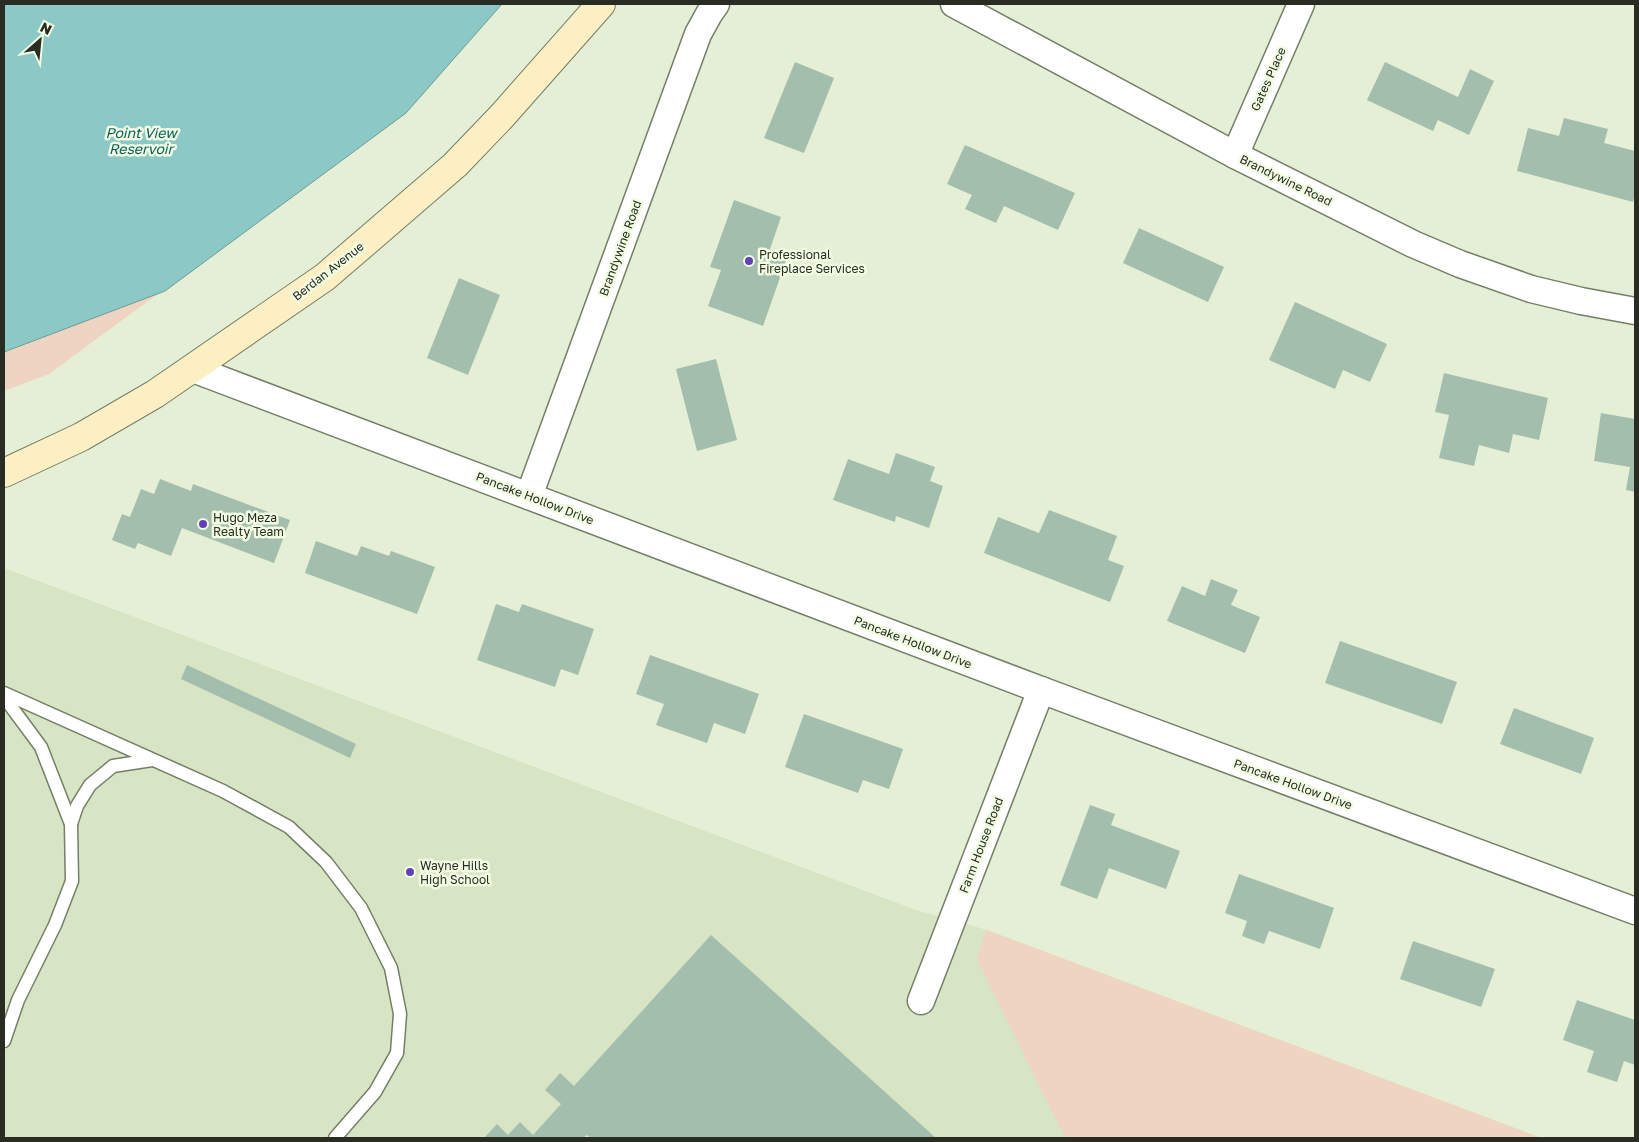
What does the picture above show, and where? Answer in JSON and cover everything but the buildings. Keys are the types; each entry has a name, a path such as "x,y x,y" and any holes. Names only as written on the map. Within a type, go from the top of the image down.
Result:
{"main road":[{"name":"Berdan Avenue","path":"4,473 82,437 155,394 325,277 455,165 502,116 601,4"}],"street":[{"name":"Brandywine Road","path":"529,496 698,34 716,4"},
{"name":"Brandywine Road","path":"954,4 1235,155 1414,244 1460,264 1531,289 1635,311"},
{"name":"Gates Place","path":"1235,155 1301,4"},
{"name":"Pancake Hollow Drive","path":"193,369 1041,690 1635,911"},
{"name":"Farm House Road","path":"921,1001 1041,690"}],"lane":[{"path":"4,693 223,791 289,827 326,862 361,908 391,968 400,1014 397,1053 376,1092 335,1138"},
{"path":"4,696 42,747 71,824"},
{"path":"4,1041 18,1000 55,925 72,881 71,824 77,806 90,785 113,766 152,760"}],"shaded area":[{"path":"159,293 49,374 4,391 4,352"},
{"name":"Wayne Hills High School","path":"4,568 916,910 987,930 1541,1138 4,1138"},
{"path":"986,930 1541,1138 1065,1138 977,959"}],"water":[{"name":"Point View Reservoir","path":"4,4 502,4 406,113 165,291 4,352"}],"place":[{"name":"Professional Fireplace Services","path":"749,261"},
{"name":"Hugo Meza Realty Team","path":"203,524"},
{"name":"Wayne Hills High School","path":"410,872"}]}
